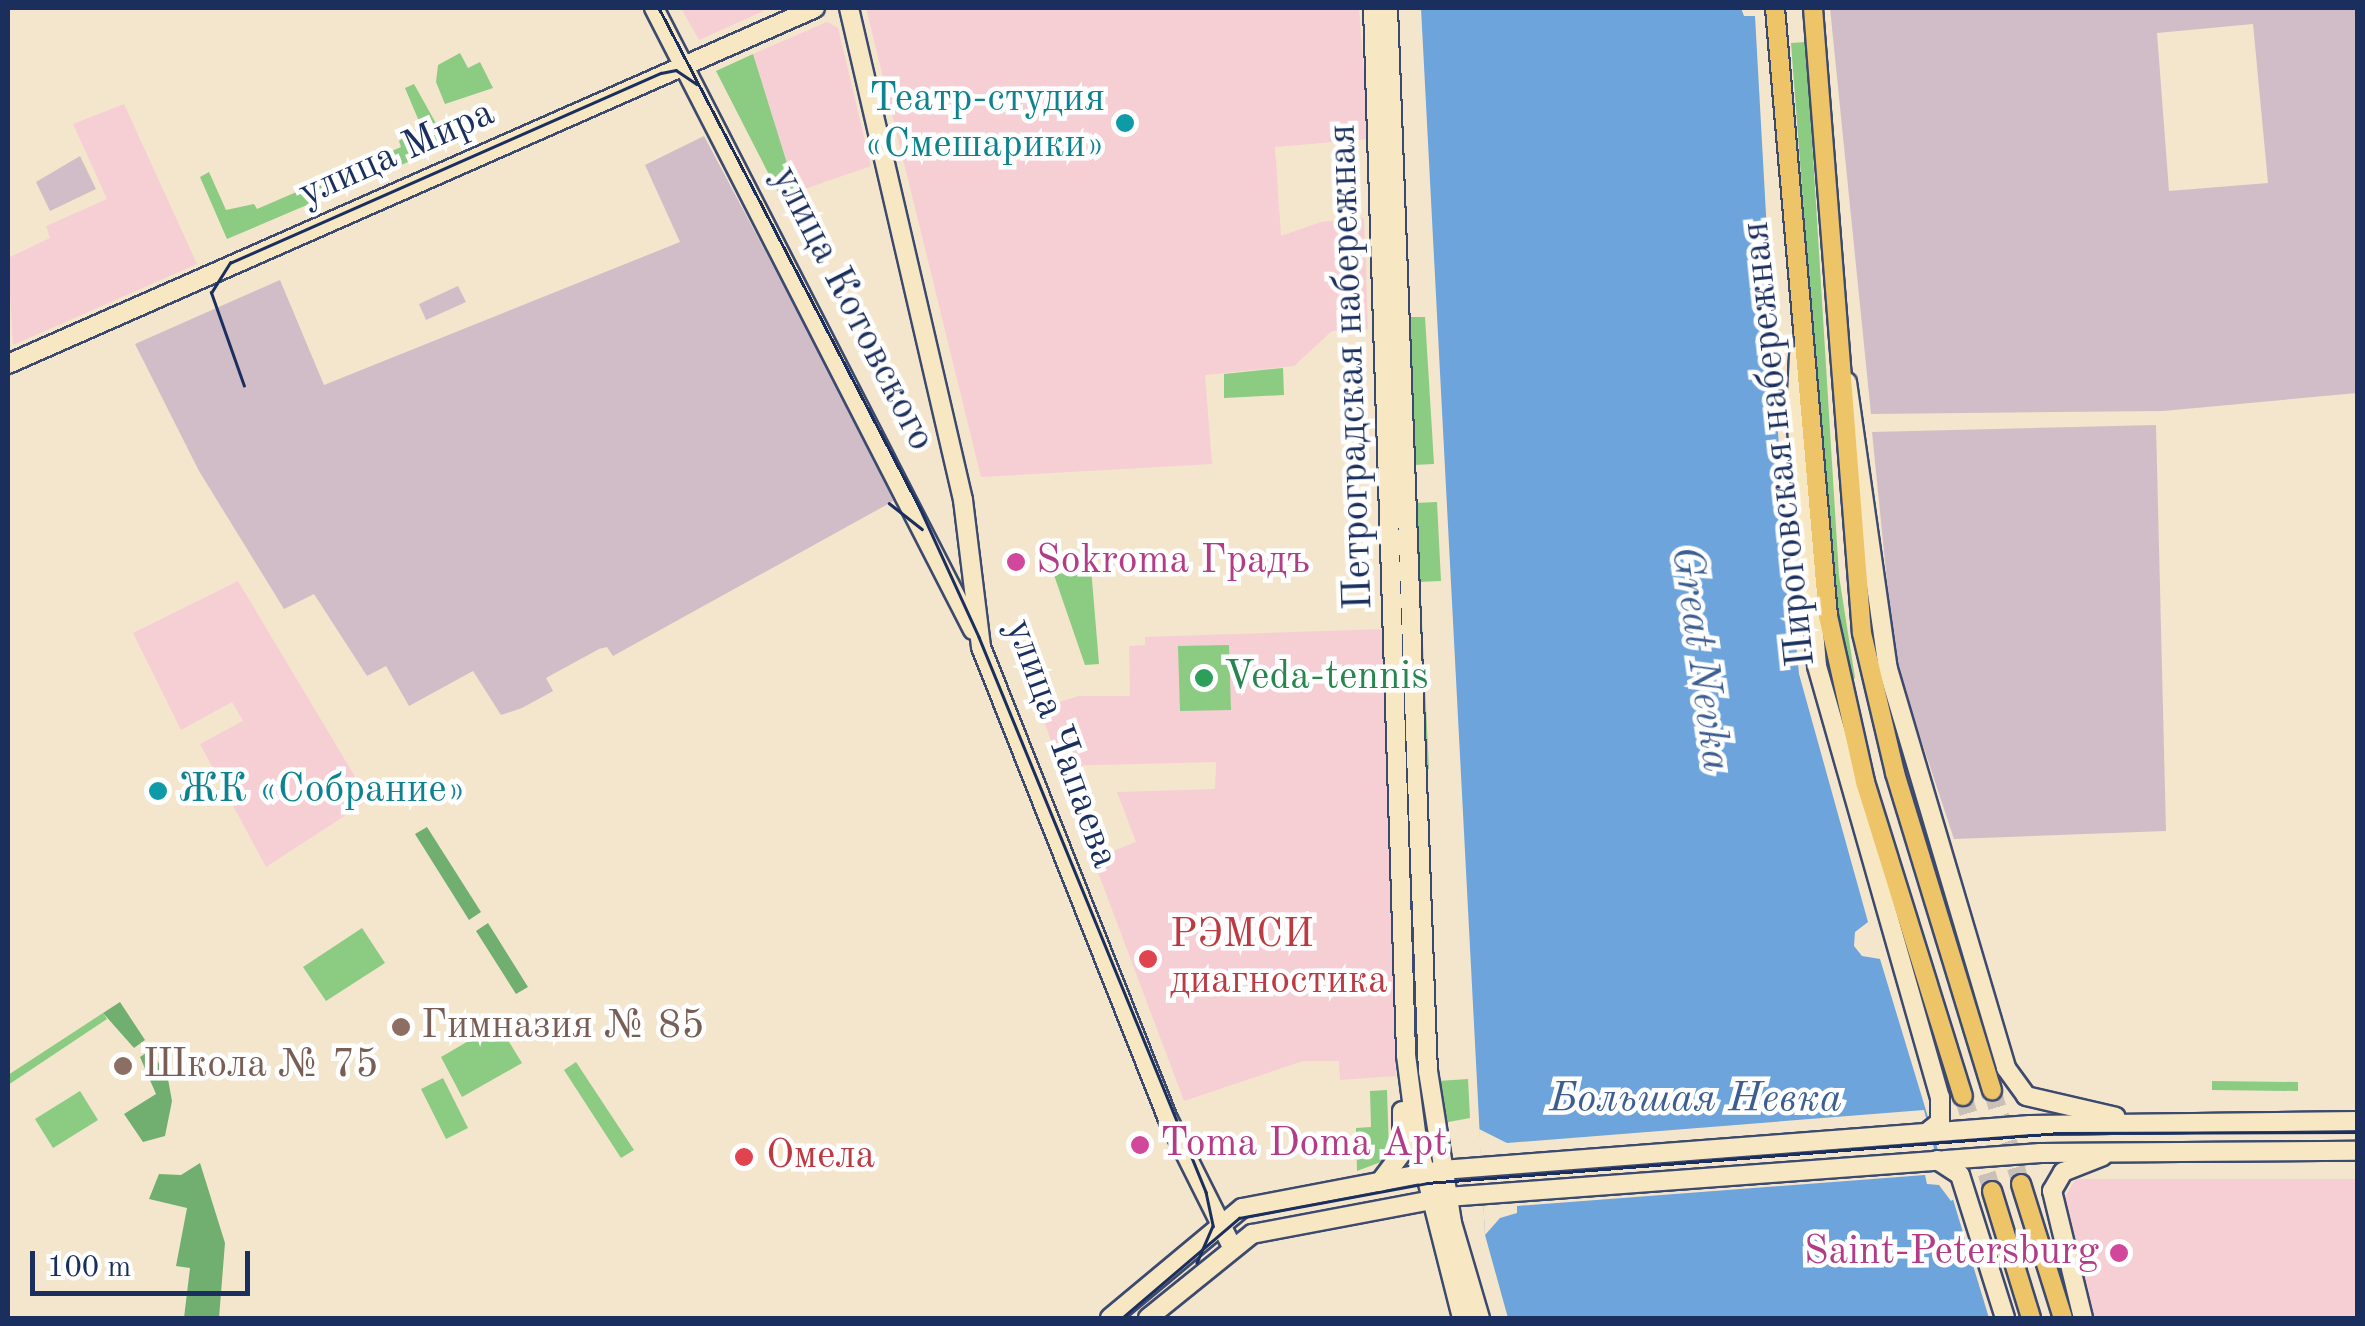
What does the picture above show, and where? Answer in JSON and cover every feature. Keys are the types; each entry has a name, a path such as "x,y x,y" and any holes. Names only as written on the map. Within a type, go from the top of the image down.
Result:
{"main road":[{"name":"Пироговская набережная","path":"1775,8 1819,554 1840,682 1963,1096"},
{"name":"Пироговская набережная","path":"1813,8 1854,574 1870,674 1992,1090"},
{"path":"2021,1184 2062,1318"},
{"path":"1992,1190 2031,1318"}],"street":[{"name":"улица Котовского","path":"654,8 980,647"},
{"name":"улица Мира","path":"8,364 815,8"},
{"name":"улица Чапаева","path":"848,8 963,500 980,647 1168,1120 1232,1246"},
{"name":"Петроградская набережная","path":"1374,8 1410,1098 1434,1172 1462,1318"},
{"name":"Петроградская набережная","path":"1388,8 1421,967 1434,1172"},
{"path":"1836,343 1852,400 1888,669 2006,1068 2026,1096 2126,1120"},
{"path":"1800,344 1796,416 1816,666 1940,1098 1940,1122 1930,1131"},
{"path":"1380,1182 1402,1152 1402,1108 1410,1098"},
{"path":"1110,1318 1217,1223 1252,1206 1481,1164 2126,1120 2358,1121"},
{"path":"2083,1318 2052,1191 2063,1172 2118,1150"},
{"path":"1148,1318 1232,1246 1266,1230 1439,1198 2118,1150 2358,1151"},
{"path":"1937,1160 1960,1175 2005,1318"},
{"name":"Петроградская набережная","path":"1439,1198 1480,1318"}],"shaded area":[{"path":"681,8 770,8 699,40"},
{"path":"866,8 1359,8 1369,139 1275,147 1281,236 1321,222 1364,218 1368,329 1332,331 1294,366 1205,375 1212,464 981,477"},
{"path":"1830,8 2357,8 2357,393 2163,411 1871,414","holes":["2253,24 2268,183 2169,191 2157,33"]},
{"path":"827,22 838,28 871,166 796,192 753,54"},
{"path":"124,104 197,264 13,345 8,258 50,238 46,226 107,199 73,124"},
{"path":"704,136 897,499 613,656 607,647 599,649 546,678 553,691 522,708 501,715 473,671 409,706 386,666 367,676 314,594 284,609 199,471 135,344 280,280 324,385 680,242 645,165"},
{"path":"80,156 96,189 50,211 36,182"},
{"path":"458,286 466,302 426,320 419,304"},
{"path":"2156,425 2166,831 1954,839 1895,661 1872,432"},
{"path":"238,581 369,800 266,867 200,744 243,721 232,702 181,730 133,633"},
{"path":"1384,629 1396,1076 1340,1080 1339,1061 1303,1061 1184,1101 1093,859 1136,842 1117,792 1215,789 1216,762 1059,766 1040,708 1079,696 1130,696 1129,646 1145,645 1145,637"},
{"path":"2076,1179 2357,1179 2357,1318 2092,1318 2062,1201"}],"green space":[{"path":"1806,42 1839,576 1855,678 1850,680 1831,574 1791,43"},
{"path":"460,53 468,68 480,62 493,88 445,104 436,82 438,65"},
{"path":"753,54 796,192 781,198 716,71"},
{"path":"414,84 448,145 227,239 200,177 209,172 226,210 254,204 257,209 401,147 399,141 421,126 405,88"},
{"path":"1407,317 1425,317 1434,464 1413,465"},
{"path":"1283,368 1284,395 1224,398 1224,374"},
{"path":"1437,502 1441,581 1416,582 1414,503"},
{"path":"1091,568 1099,664 1085,665 1054,575"},
{"path":"1421,601 1429,769 1423,769"},
{"name":"Veda-tennis","path":"1229,645 1231,710 1180,711 1178,646"},
{"path":"427,827 481,912 469,920 415,834"},
{"path":"488,923 528,987 516,994 476,931"},
{"path":"362,928 385,963 326,1001 303,967"},
{"path":"120,1002 145,1040 134,1048 103,1013"},
{"path":"103,1013 107,1019 8,1085 8,1075"},
{"path":"498,1024 522,1063 462,1097 441,1057"},
{"path":"151,1050 168,1079 172,1101 165,1136 143,1142 124,1114 156,1094 140,1057"},
{"path":"576,1062 634,1150 621,1158 564,1070"},
{"path":"443,1078 468,1128 446,1139 421,1089"},
{"path":"1468,1079 1470,1118 1443,1123 1438,1081"},
{"path":"2212,1081 2298,1082 2298,1091 2212,1090"},
{"path":"1387,1090 1389,1151 1381,1162 1357,1171 1356,1128 1371,1127 1370,1091"},
{"path":"80,1091 98,1120 53,1148 35,1119"},
{"path":"200,1163 225,1243 219,1318 184,1318 190,1268 176,1266 187,1208 149,1199 159,1174 181,1175"}],"water":[{"name":"Большая Невка","path":"1421,8 1741,8 1744,16 1755,16 1782,503 1799,674 1868,922 1855,932 1854,946 1862,956 1880,959 1989,1318 1508,1318 1485,1235"}],"pier":[{"path":"1924,1110 1937,1160 1957,1197 1951,1201 1939,1185 1927,1184 1925,1175 1517,1206 1517,1213 1500,1218 1485,1235 1479,1129 1507,1143"}],"tunnel":[{"path":"1992,1090 2021,1184"},
{"path":"1963,1096 1992,1191"}],"tram line":[{"path":"659,8 920,508 979,637 1206,1192 1213,1226 1197,1263"},
{"path":"244,386 211,293 230,263 661,73 676,70 697,84"},
{"path":"889,503 922,529"},
{"path":"1122,1318 1239,1218 1427,1183 2059,1133 2358,1132"}],"place":[{"name":"Театр-студия «Смешарики»","path":"1125,123"},
{"name":"Sokroma Градъ","path":"1016,562"},
{"name":"Veda-tennis","path":"1204,678"},
{"name":"ЖК «Собрание»","path":"158,791"},
{"name":"РЭМСИ диагностика","path":"1148,959"},
{"name":"Гимназия № 85","path":"401,1027"},
{"name":"Школа № 75","path":"123,1066"},
{"name":"Toma Doma Apt","path":"1140,1145"},
{"name":"Омела","path":"744,1157"},
{"name":"Saint-Petersburg","path":"2119,1253"}],"water label":[{"name":"Great Nevka","path":"1700,659"}]}
